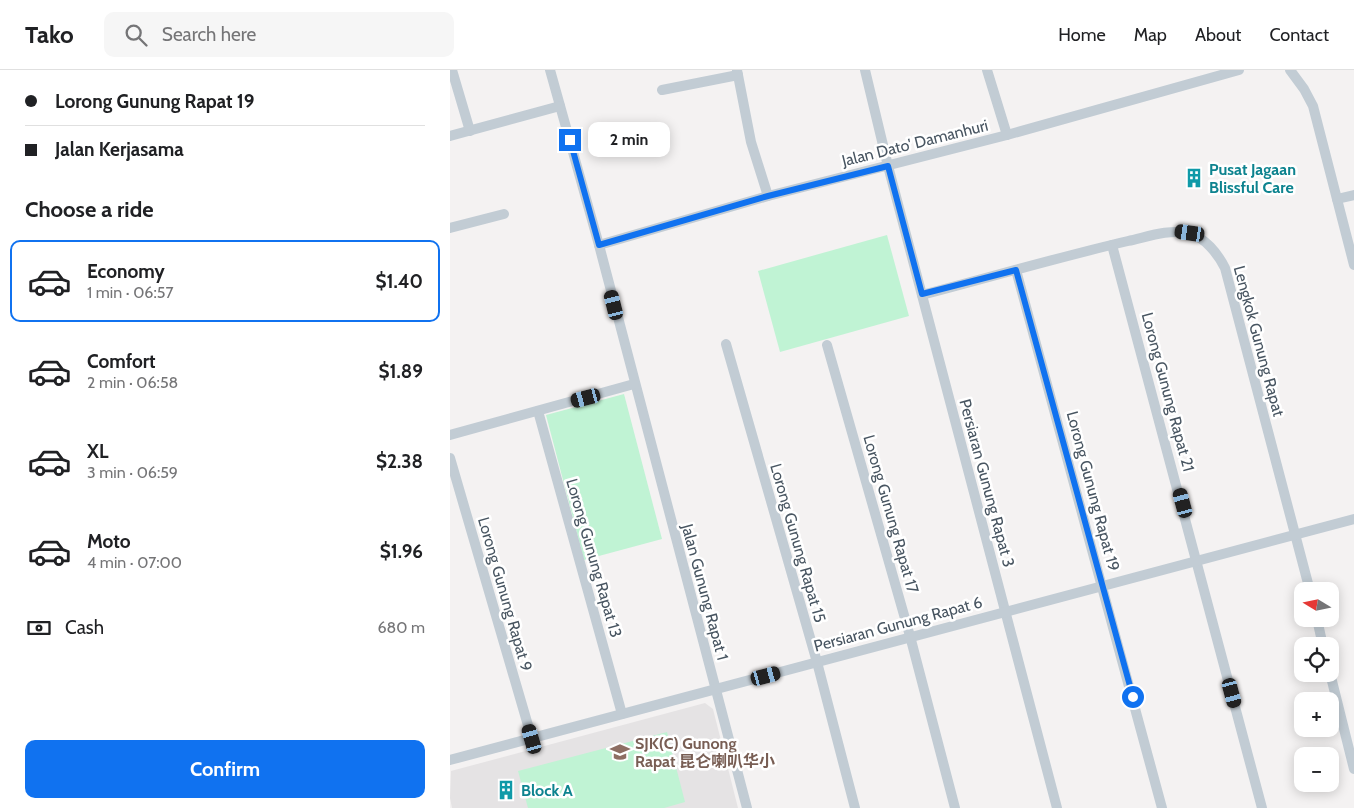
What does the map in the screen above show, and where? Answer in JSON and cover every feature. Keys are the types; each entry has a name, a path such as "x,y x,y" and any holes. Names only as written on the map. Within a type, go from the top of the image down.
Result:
{"street":[{"path":"452,70 470,131"},
{"name":"Jalan Gunung Rapat 1","path":"550,70 599,245 747,808"},
{"name":"Persiaran Gunung Rapat 3","path":"865,70 888,166 1057,808"},
{"path":"987,70 1007,135"},
{"name":"Jalan Dato' Damanhuri","path":"599,245 768,196 1007,135 1237,70"},
{"path":"1290,70 1304,89 1313,106 1354,265"},
{"path":"662,90 738,73 751,142 768,196"},
{"path":"450,136 560,106"},
{"path":"1337,199 1354,194"},
{"path":"450,228 504,214"},
{"name":"Lengkok Gunung Rapat","path":"922,294 1174,231 1190,233 1207,244 1219,256 1225,268 1308,582"},
{"name":"Lorong Gunung Rapat 21","path":"1112,245 1198,559 1262,808"},
{"name":"Lorong Gunung Rapat 19","path":"1016,270 1162,808"},
{"name":"Lorong Gunung Rapat 15","path":"726,344 817,662 855,808"},
{"name":"Lorong Gunung Rapat 17","path":"827,345 910,636 955,808"},
{"path":"450,435 634,384"},
{"name":"Lorong Gunung Rapat 13","path":"538,411 622,714"},
{"name":"Lorong Gunung Rapat 9","path":"450,458 532,739"},
{"name":"Persiaran Gunung Rapat 6","path":"450,760 1198,559 1296,536 1354,519"},
{"path":"1332,682 1354,769"}],"shaded area":[{"name":"SJK(C) Gunong Rapat 昆仑喇叭华小","path":"705,703 713,709 738,808 452,808 450,798 451,771"}],"green space":[{"path":"887,235 909,316 780,352 758,271"},
{"path":"624,394 662,539 584,560 546,415"},
{"path":"667,732 685,802 664,808 528,808 518,771"}],"place":[{"name":"Pusat Jagaan Blissful Care","path":"1194,178"},
{"name":"SJK(C) Gunong Rapat 昆仑喇叭华小","path":"620,752"},
{"name":"Block A","path":"506,790"}],"route":[{"path":"570,140 599,245 768,196 888,166 922,294 1016,270 1133,697"}]}
